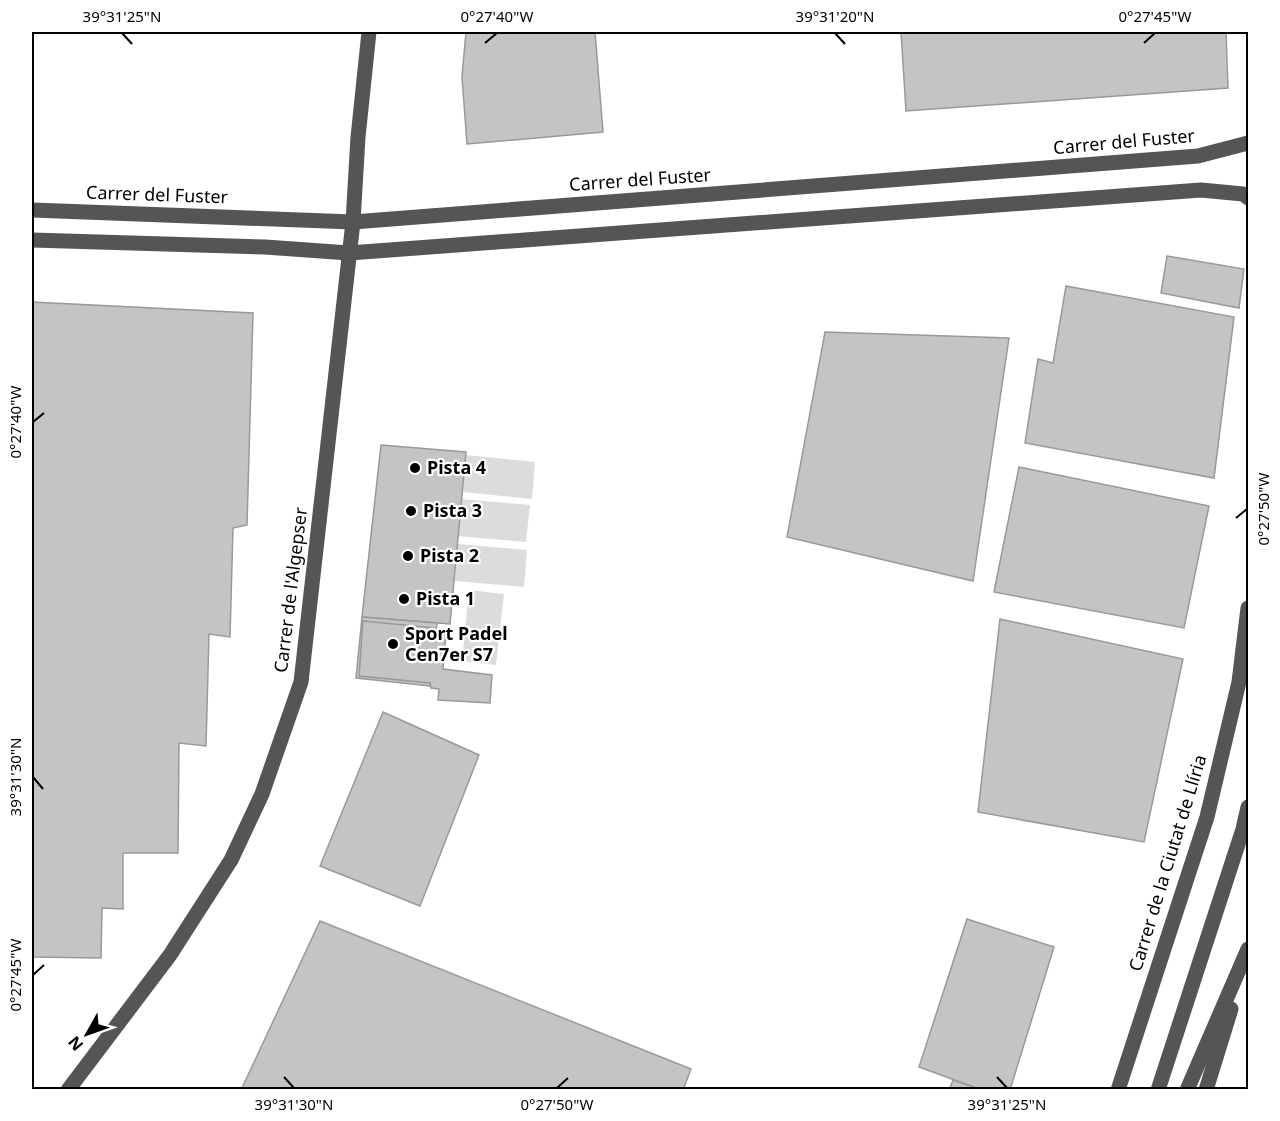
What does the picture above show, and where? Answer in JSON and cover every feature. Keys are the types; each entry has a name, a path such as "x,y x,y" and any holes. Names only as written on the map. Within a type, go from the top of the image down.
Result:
{"street":[{"name":"Carrer de l'Algepser","path":"68,1089 170,955 231,860 262,794 301,682 349,253 369,32"},
{"name":"Carrer del Fuster","path":"32,210 352,222 1198,156 1248,143"},
{"path":"32,240 349,253 1201,190 1243,194 1248,198"},
{"name":"Carrer de la Ciutat de Llíria","path":"1118,1089 1206,817 1239,682 1248,608"},
{"path":"1158,1089 1244,829 1248,807"},
{"path":"1187,1089 1248,951"},
{"path":"1206,1089 1248,951"}],"shaded area":[{"path":"466,455 535,462 532,499 463,492"},
{"path":"460,499 530,505 526,542 457,536"},
{"path":"458,544 527,550 524,587 455,581"},
{"path":"469,590 504,594 496,665 462,661"}],"building":[{"path":"466,32 595,32 603,132 467,144 462,77"},
{"path":"901,32 1226,32 1228,88 906,111"},
{"path":"1167,256 1244,269 1239,308 1161,293"},
{"path":"1066,286 1234,317 1214,478 1025,443 1038,359 1053,363"},
{"path":"32,302 253,313 247,525 233,528 230,637 209,634 206,746 179,743 178,853 123,853 123,909 102,908 101,958 32,957"},
{"path":"825,332 1009,338 973,581 787,537"},
{"path":"381,445 466,452 450,624 362,617"},
{"path":"1019,467 1209,506 1184,628 994,592"},
{"path":"362,617 437,623 430,686 356,678"},
{"path":"1000,619 1183,659 1144,842 978,812"},
{"path":"363,621 434,628 435,632 446,633 443,669 492,675 490,703 438,700 439,689 431,688 430,683 359,676"},
{"path":"383,712 479,755 420,906 320,866"},
{"path":"967,919 1054,947 1010,1090 982,1090 919,1067"},
{"path":"320,921 691,1069 683,1090 241,1090"},
{"path":"953,1080 982,1090 949,1090"}],"place":[{"name":"Pista 4","path":"415,468"},
{"name":"Pista 3","path":"411,511"},
{"name":"Pista 2","path":"408,556"},
{"name":"Pista 1","path":"404,599"},
{"name":"Sport Padel Cen7er S7","path":"393,644"}]}
